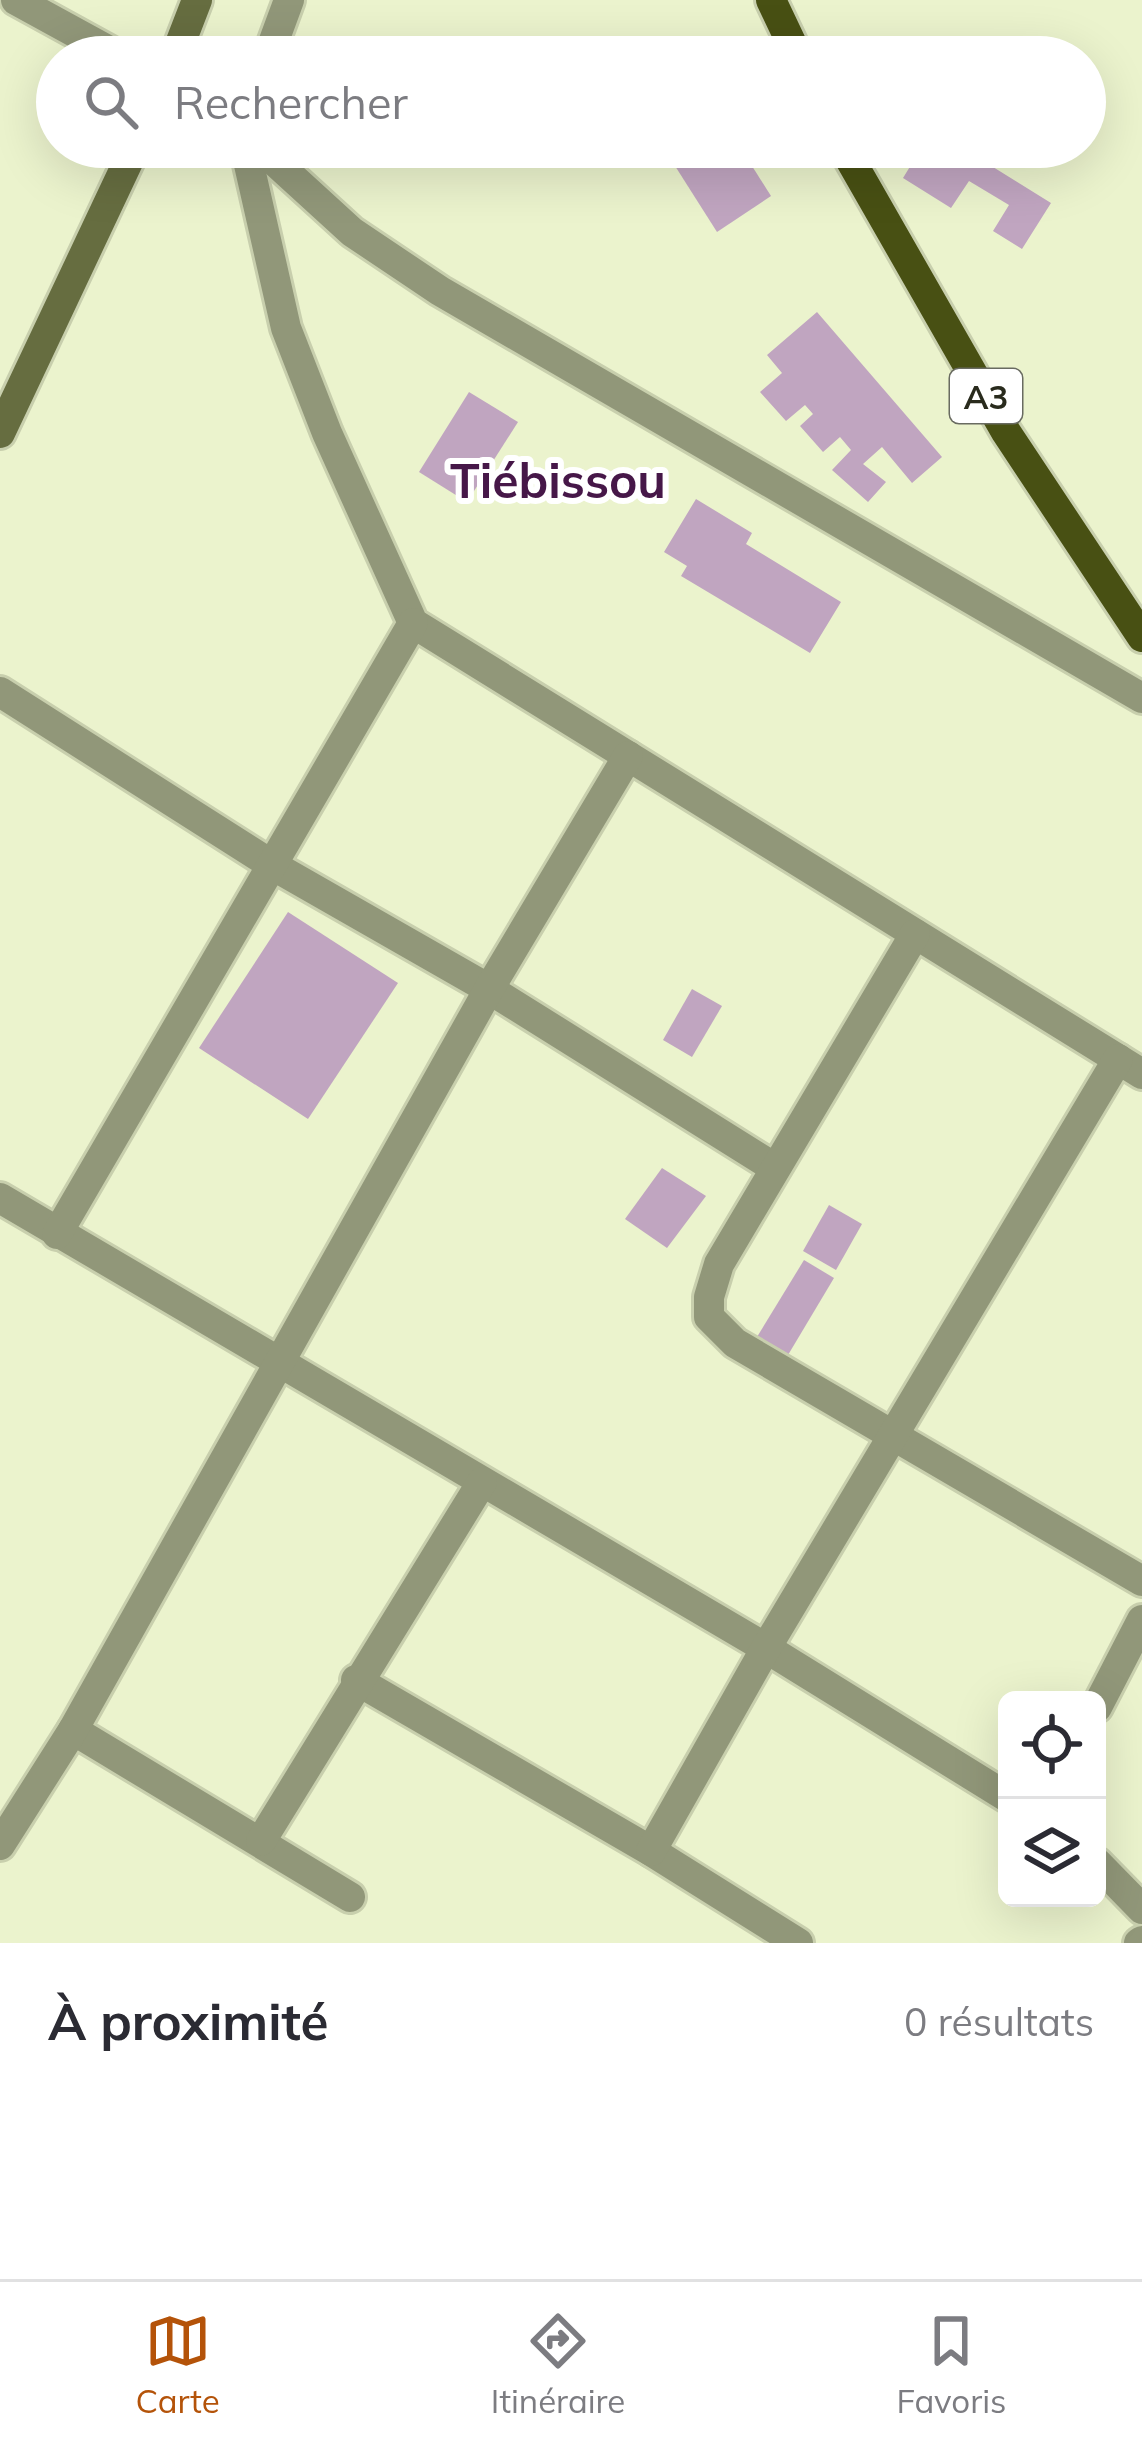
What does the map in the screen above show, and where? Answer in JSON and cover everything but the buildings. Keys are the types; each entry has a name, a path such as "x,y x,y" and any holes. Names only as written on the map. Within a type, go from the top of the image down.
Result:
{"main road":[{"path":"771,0 788,36"},
{"name":"A3","path":"855,168 1006,432 1142,637"}],"street":[{"path":"16,0 82,36"},
{"path":"183,36 197,0"},
{"path":"276,36 289,0"},
{"path":"0,433 11,379 124,168"},
{"path":"250,168 286,328 327,433 413,623 1130,1066 895,1434 766,1648 652,1851"},
{"path":"282,168 352,232 440,291 1142,698"},
{"path":"56,1234 413,623"},
{"path":"0,692 272,865 489,989 775,1168"},
{"path":"0,1845 73,1730 489,989 628,756"},
{"path":"915,934 719,1264 709,1316 735,1343 1142,1581"},
{"path":"0,1198 766,1648 998,1791"},
{"path":"260,1841 482,1482"},
{"path":"1105,1691 1142,1620"},
{"path":"356,1681 652,1851 798,1943"},
{"path":"73,1730 350,1897"},
{"path":"1106,1872 1142,1910"}],"district":[{"name":"Tiébissou","path":"558,480"}]}
